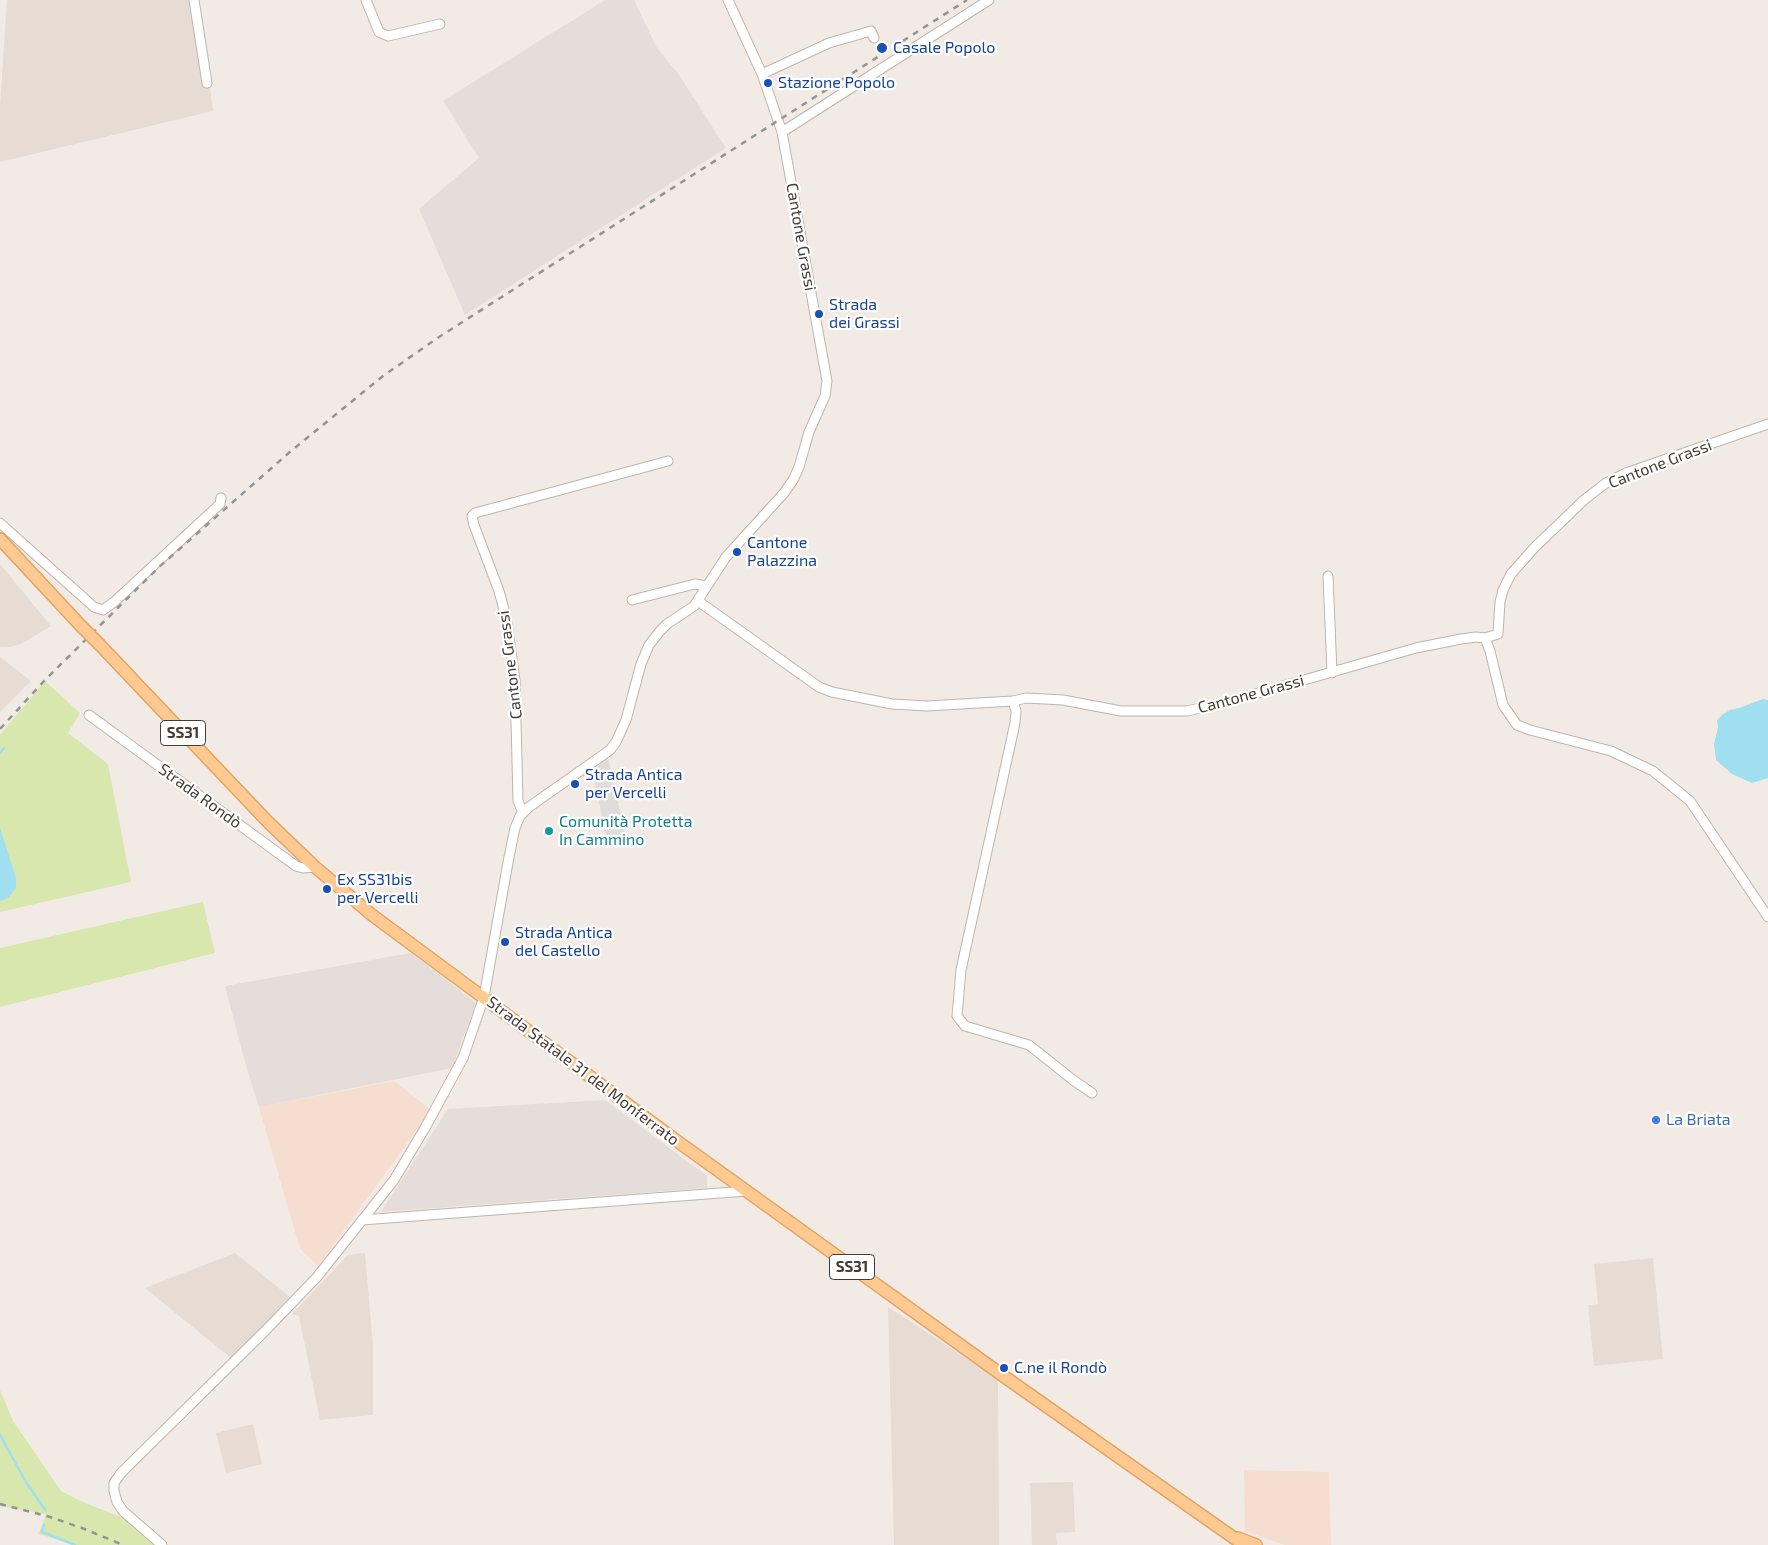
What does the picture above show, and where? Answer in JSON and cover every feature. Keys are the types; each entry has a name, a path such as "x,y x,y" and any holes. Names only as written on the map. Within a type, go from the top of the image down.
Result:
{"main road":[{"name":"Strada Statale 31 del Monferrato","path":"0,539 267,821 315,867 372,914 677,1141 1244,1545"},
{"name":"Strada Statale 31 del Monferrato","path":"1225,1533 1256,1545"}],"street":[{"path":"194,0 207,83"},
{"path":"366,0 380,32 388,36 440,24"},
{"name":"Cantone Grassi","path":"668,461 475,513 472,516 499,591 506,617 515,680 518,801 523,813 610,750 616,742 626,720 641,664 649,645 660,631 690,610 698,601 726,557 784,493 800,467 809,432 827,389 781,128 762,74 728,0"},
{"path":"781,128 989,0"},
{"path":"762,74 829,43 871,31 874,38"},
{"name":"Cantone Grassi","path":"698,601 819,687 892,704 927,706 1013,701 1026,698 1063,700 1121,711 1186,711 1228,702 1416,648 1476,636 1485,638 1498,634 1500,602 1503,590 1511,574 1535,547 1584,500 1606,483 1626,473 1768,424"},
{"path":"0,523 94,607 103,610 220,504 221,498"},
{"path":"1328,576 1332,673"},
{"path":"632,600 695,584 706,586"},
{"path":"1485,638 1503,705 1517,725 1611,751 1653,771 1690,800 1768,917"},
{"path":"1013,701 1016,711 1015,723 961,970 957,1016 965,1026 1029,1045 1092,1093"},
{"name":"Strada Rondò","path":"88,715 296,866 303,868 315,867"},
{"path":"162,1545 123,1511 117,1502 114,1483 134,1460 317,1277 394,1180 426,1128 462,1058 484,997 515,828 523,813"},
{"path":"362,1220 747,1191"}],"shaded area":[{"path":"7,0 199,0 213,111 0,162 0,106"},
{"path":"605,0 634,0 657,48 677,72 726,148 465,315 419,209 479,158 443,101"},
{"path":"0,564 51,626 21,644 10,647 0,647"},
{"path":"0,657 31,681 0,712"},
{"path":"608,758 627,842 608,844 592,770"},
{"path":"411,953 476,1003 452,1068 259,1107 225,986"},
{"path":"394,1081 431,1110 318,1266 300,1249 259,1107"},
{"path":"605,1100 707,1176 707,1188 381,1212 448,1109"},
{"path":"235,1253 290,1297 232,1359 145,1288"},
{"path":"365,1253 373,1347 373,1415 320,1420 299,1316 292,1314 348,1255"},
{"path":"1653,1258 1663,1359 1594,1366 1588,1305 1598,1304 1594,1264"},
{"path":"888,1307 998,1379 999,1545 894,1545"},
{"path":"253,1424 262,1464 226,1473 216,1433"},
{"path":"1244,1470 1329,1472 1331,1545 1285,1545 1245,1531"},
{"path":"1073,1482 1075,1532 1056,1533 1057,1545 1032,1545 1030,1483"}],"green space":[{"path":"45,681 80,713 68,733 108,764 131,882 0,912 0,735"},
{"path":"203,902 215,953 0,1007 0,948"},
{"path":"0,1390 13,1421 61,1491 83,1502 148,1528 166,1545 75,1545 39,1534 46,1514 0,1506"}],"water":[{"path":"1763,699 1768,700 1768,778 1752,783 1732,774 1716,760 1714,744 1718,727 1717,720 1730,710"},
{"path":"0,828 16,878 16,888 8,898 0,901"}],"waterway":[{"path":"0,753 4,748"},
{"path":"0,1435 26,1482 46,1511"},
{"path":"44,1525 42,1532 75,1545"}],"railway":[{"path":"0,729 44,681 159,567 291,451 383,376 439,337 967,0"},
{"path":"0,1504 50,1517 123,1545"}],"place":[{"name":"Casale Popolo","path":"882,48"},
{"name":"Stazione Popolo","path":"768,83"},
{"name":"Strada dei Grassi","path":"819,314"},
{"name":"Cantone Palazzina","path":"737,552"},
{"name":"Strada Antica per Vercelli","path":"575,784"},
{"name":"Comunità Protetta In Cammino","path":"549,831"},
{"name":"Ex SS31bis per Vercelli","path":"327,889"},
{"name":"Strada Antica del Castello","path":"505,942"},
{"name":"La Briata","path":"1656,1120"},
{"name":"C.ne il Rondò","path":"1004,1368"}]}
